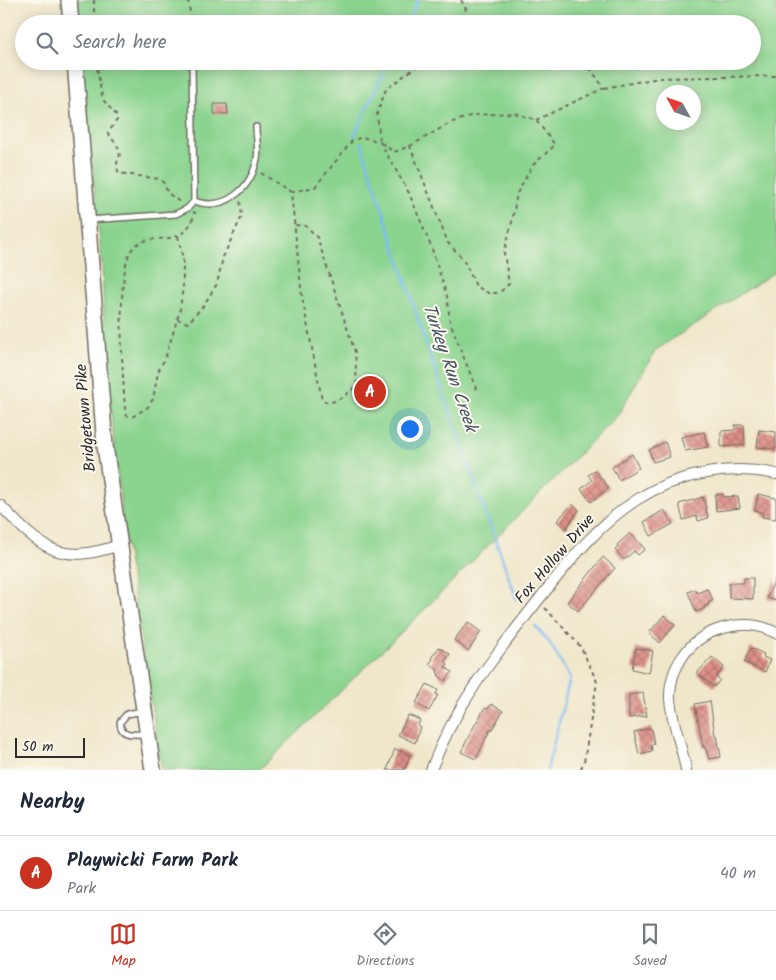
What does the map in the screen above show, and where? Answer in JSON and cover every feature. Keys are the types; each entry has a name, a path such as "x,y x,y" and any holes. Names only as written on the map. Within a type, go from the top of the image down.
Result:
{"main road":[{"path":"69,0 70,15"},
{"name":"Bridgetown Pike","path":"76,70 105,446 153,770"}],"street":[{"name":"Fox Hollow Drive","path":"431,770 446,734 464,700 483,671 538,600 594,534 628,506 646,495 677,481 715,472 750,470 776,474"},
{"path":"0,505 26,532 41,543 59,552 86,554 119,545"},
{"path":"686,770 670,700 674,674 680,659 702,637 728,626 749,625 776,633"}],"lane":[{"path":"88,220 176,214 188,208 194,201 192,70"},
{"path":"194,201 204,204 219,203 228,200 240,192 248,183 258,156 256,127"},
{"path":"145,711 127,714 120,722 120,728 128,734 149,734"}],"path":[{"path":"94,0 94,15"},
{"path":"188,0 191,15"},
{"path":"461,0 466,9 464,15"},
{"path":"97,70 104,101 117,116 117,120 108,133 110,139 120,151 116,166 119,173 159,179 164,182 168,193 195,213 187,231 178,236 144,242 132,249 124,269 121,341 126,415 132,417 148,407 153,398 158,372 166,356 177,319 184,286 183,259 178,236"},
{"path":"412,70 386,89 377,114 380,142 409,193 432,249 447,296 450,322 478,391"},
{"path":"591,70 604,88"},
{"path":"536,120 604,88 660,78 776,76"},
{"path":"254,170 291,192 314,187 352,141 362,137 380,142 394,152 410,146 450,123 473,115 514,113 536,120 555,145 533,165 517,193 504,253 509,284 499,293 488,293 476,286 463,259 448,243 410,146"},
{"path":"177,319 188,322 203,306 217,284 223,257 242,216 240,192"},
{"path":"291,192 294,226 302,297 322,400 330,403 343,397 357,386 355,352 316,237 306,226 294,226"},
{"path":"538,600 581,647 597,682 584,762 580,770"}],"green space":[{"path":"75,0 776,0 776,271 656,350 617,416 416,618 259,770 162,770 124,533 106,367 102,260 82,70 761,70 761,15 76,15"}],"building":[{"path":"214,104 227,104 228,114 214,114"},
{"path":"735,425 744,425 745,445 721,447 721,431 735,430"},
{"path":"759,430 776,432 776,449 757,447"},
{"path":"704,432 708,447 685,451 681,437"},
{"path":"665,442 670,457 653,462 649,450"},
{"path":"632,454 639,468 619,480 612,467"},
{"path":"595,470 609,488 591,502 581,489 592,480 588,475"},
{"path":"723,494 723,497 738,496 740,508 716,511 715,495"},
{"path":"758,494 776,498 776,519 762,517 763,513 755,510"},
{"path":"703,497 708,518 698,521 697,516 683,520 679,504"},
{"path":"572,504 579,510 566,529 557,521"},
{"path":"664,510 673,524 651,536 644,522"},
{"path":"630,533 645,549 638,555 634,551 624,560 615,550 617,545"},
{"path":"603,557 615,568 578,611 567,602"},
{"path":"776,577 776,601 767,598"},
{"path":"744,578 753,578 753,599 729,598 729,583 744,583"},
{"path":"695,589 697,593 707,589 713,600 708,603 709,605 704,606 705,608 696,612 688,592"},
{"path":"664,615 675,625 660,643 649,633"},
{"path":"468,622 481,632 468,651 454,640"},
{"path":"439,647 450,654 445,661 448,664 445,667 452,672 445,681 438,675 438,670 429,664"},
{"path":"636,648 653,651 649,673 632,669"},
{"path":"751,648 764,654 763,657 770,660 765,672 744,662"},
{"path":"712,657 724,667 716,677 720,680 714,687 697,673"},
{"path":"427,684 438,690 436,694 438,695 429,711 416,703"},
{"path":"643,693 647,716 629,718 629,695"},
{"path":"710,701 715,735 717,735 721,757 709,759 705,747 703,747 695,704"},
{"path":"491,704 503,711 490,730 476,759 461,752 485,708 488,709"},
{"path":"408,715 420,720 415,743 398,735"},
{"path":"651,728 654,744 651,745 652,751 639,754 634,732"},
{"path":"395,749 410,755 404,770 387,770"}],"waterway":[{"name":"Turkey Run Creek","path":"411,15 418,0"},
{"name":"Turkey Run Creek","path":"354,136 385,70"},
{"name":"Turkey Run Creek","path":"361,143 431,359 517,600"},
{"name":"Turkey Run Creek","path":"535,626 550,643 570,678 547,770"}],"place":[{"name":"Playwicki Farm Park","path":"370,392"}]}
